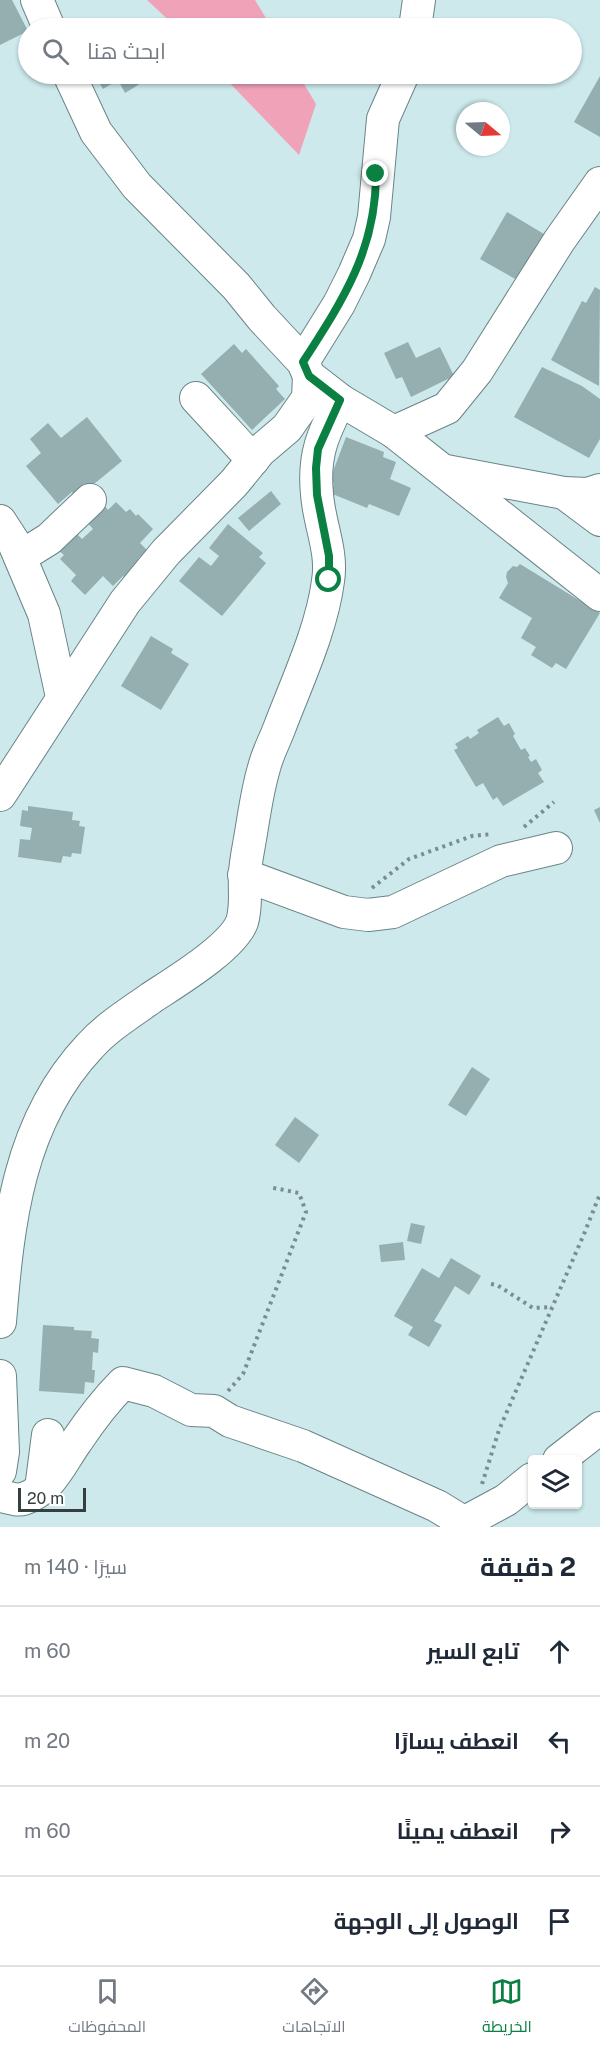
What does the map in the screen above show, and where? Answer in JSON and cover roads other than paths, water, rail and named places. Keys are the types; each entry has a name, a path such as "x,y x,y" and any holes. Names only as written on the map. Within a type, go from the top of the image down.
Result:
{"street":[{"path":"36,0 44,18"},
{"path":"416,18 419,0"},
{"path":"74,84 96,132 137,186 236,286 306,369 340,400 394,432 600,596"},
{"path":"0,795 125,603 166,552 234,483 260,451 287,428 308,398 306,369 369,239 374,217 383,120 399,84"},
{"path":"394,432 447,408 477,370 559,241 600,183"},
{"path":"196,398 253,460"},
{"path":"0,1322 9,1228 37,1124 59,1085 90,1046 111,1026 228,942 241,924 246,903 244,875 264,765 310,647 329,580 329,556 317,495 316,468 318,449 340,400"},
{"path":"442,470 564,493 588,494 600,490"},
{"path":"564,493 600,520"},
{"path":"20,557 49,539 90,500"},
{"path":"0,521 13,541 44,614 62,697"},
{"path":"244,875 344,912 368,915 393,912 501,861 556,848"},
{"path":"0,1376 3,1452 0,1471"},
{"path":"0,1496 21,1500 41,1489 58,1472 74,1444 110,1396 123,1383 154,1391 191,1410 214,1411 230,1421 303,1446 437,1506 464,1522 506,1500 528,1482"},
{"path":"565,1455 600,1428"},
{"path":"41,1489 48,1435"}]}
